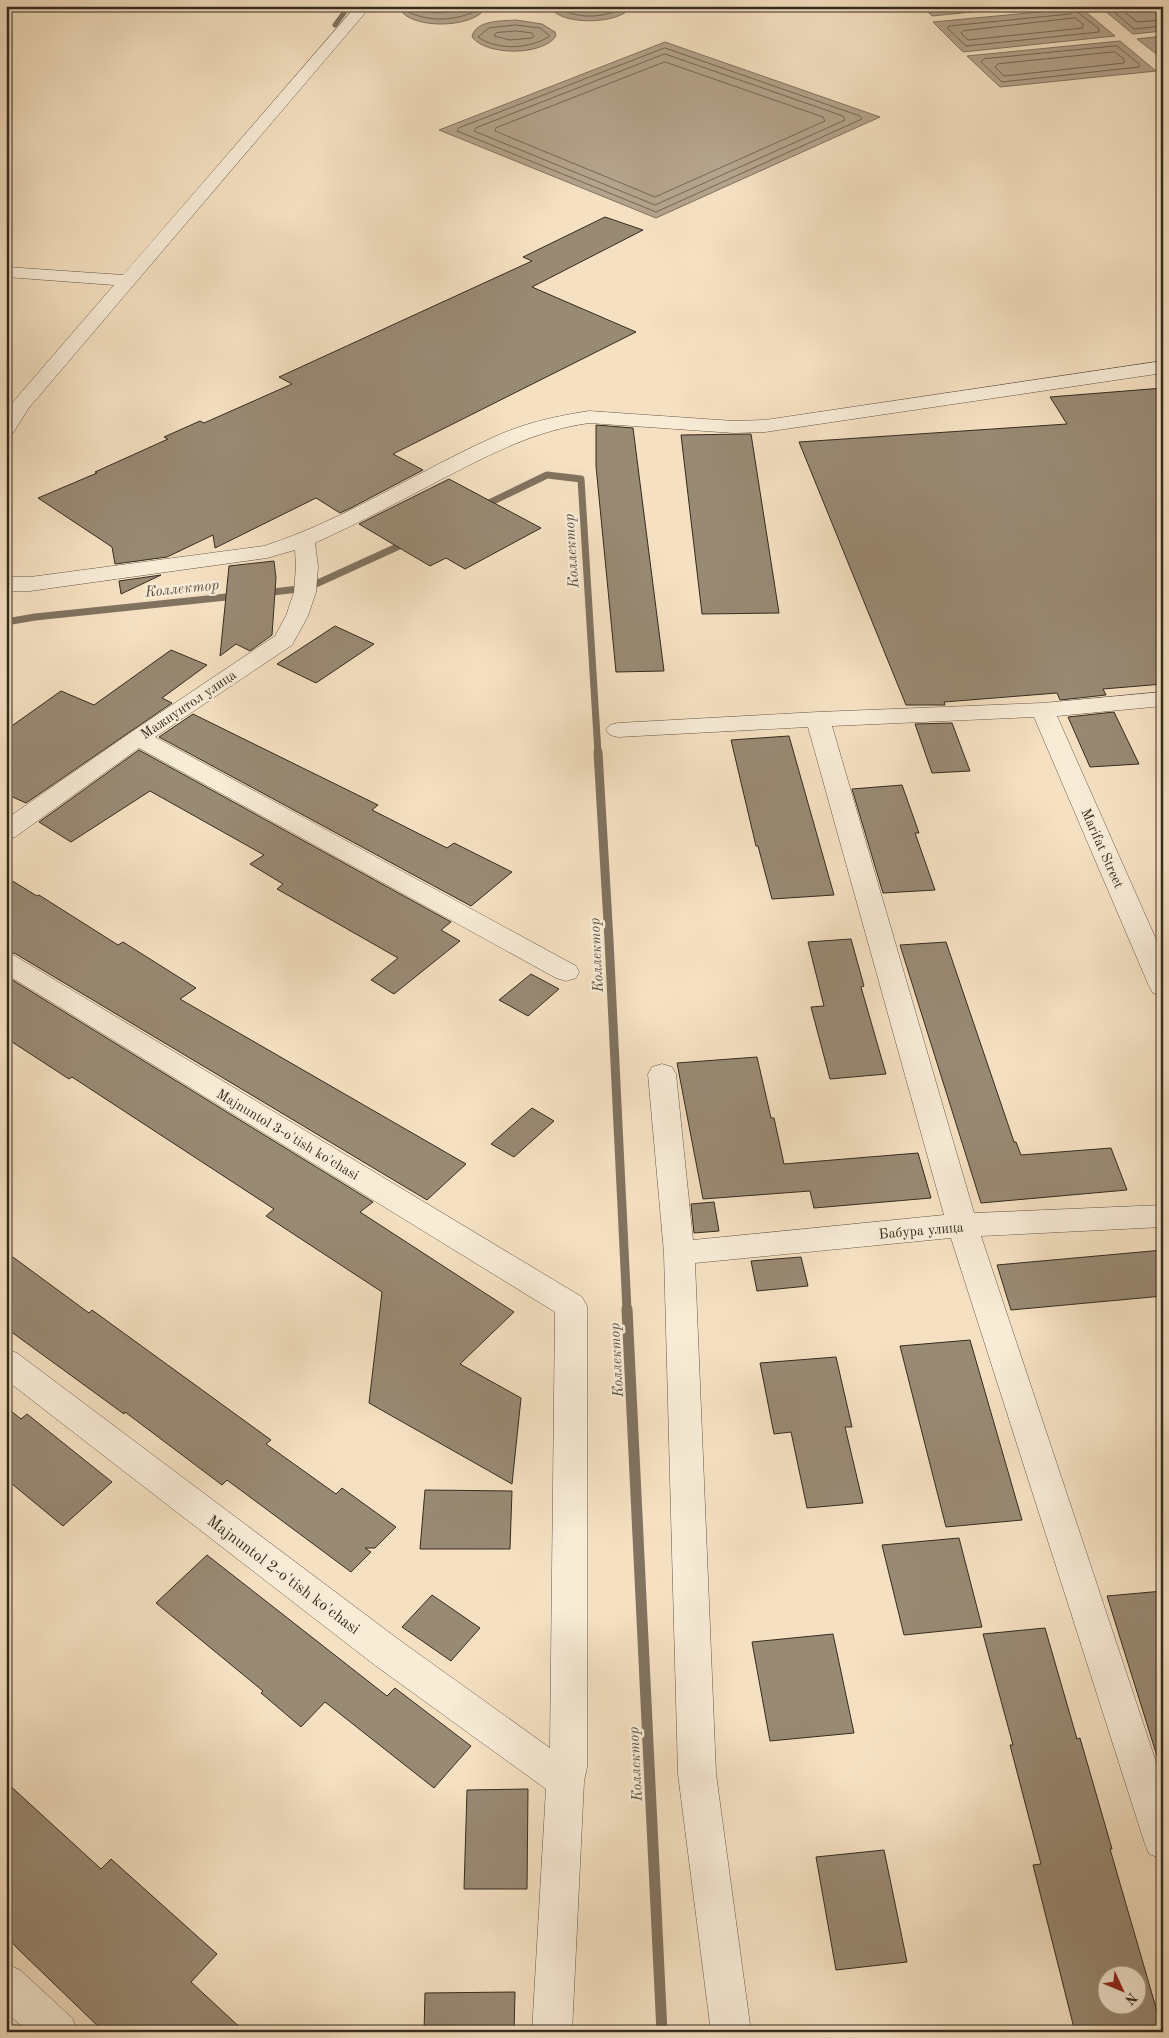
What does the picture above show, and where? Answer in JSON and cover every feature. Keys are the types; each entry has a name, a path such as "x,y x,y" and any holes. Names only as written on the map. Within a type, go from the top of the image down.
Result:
{"street":[{"path":"6,429 20,406 364,6"},
{"path":"6,272 126,281"},
{"path":"6,584 30,584 267,552 304,540 501,441 525,431 565,420 589,416 734,427 765,426 1163,367"},
{"name":"Мажнунтол улица","path":"6,831 138,738 284,640 297,620 305,588 309,562 304,540"},
{"path":"618,730 818,719 1042,710 1163,699"},
{"name":"Marifat Street","path":"1042,710 1163,986"},
{"path":"818,719 962,1226 1163,1841"},
{"path":"138,738 566,972"},
{"name":"Majnuntol 3-o'tish ko'chasi","path":"6,962 570,1306 568,1758 565,1781"},
{"path":"662,1074 679,1253 697,1774 731,2032"},
{"name":"Бабура улица","path":"679,1253 962,1226 1163,1216"},
{"name":"Majnuntol 2-o'tish ko'chasi","path":"6,1362 388,1654 565,1781"},
{"path":"552,2032 565,1781"},
{"path":"6,1984 58,2032"}],"water":[{"path":"403,6 483,6 484,10 477,16 467,20 442,24 418,21 408,17 401,11"},
{"path":"550,6 631,7 625,13 615,17 589,21 564,17 555,13"},
{"path":"922,6 1032,6 932,16"},
{"path":"1099,6 1163,6 1163,31 1133,34"},
{"path":"1081,8 1115,36 963,52 933,22"},
{"path":"516,20 542,24 555,32 556,36 549,43 539,47 514,51 489,48 472,37 474,31 484,24"},
{"path":"1163,36 1163,59 1137,39"},
{"path":"1120,41 1156,71 1000,87 967,56"},
{"path":"665,42 880,117 656,218 439,130"}],"building":[{"path":"605,217 643,230 532,287 636,332 393,454 423,470 351,508 340,513 316,498 215,548 213,535 167,557 115,564 112,547 38,498 97,473 95,472 168,439 164,437 200,421 204,423 292,384 279,377 532,261 523,257"},
{"path":"1163,388 1163,684 1103,689 1106,695 1060,700 1057,693 944,702 945,705 906,705 799,442 1067,424 1050,397"},
{"path":"596,425 633,428 664,671 616,672 596,466"},
{"path":"751,434 779,613 702,614 681,435"},
{"path":"449,479 541,528 465,569 446,558 430,566 359,524"},
{"path":"274,561 276,578 272,635 250,651 236,644 220,656 229,566"},
{"path":"161,575 121,594 119,581"},
{"path":"335,626 374,644 316,683 277,664"},
{"path":"171,650 207,665 162,698 172,703 26,803 6,794 6,730 61,691 94,705"},
{"path":"1114,712 1139,764 1090,767 1068,717"},
{"path":"193,714 378,805 372,810 447,848 454,843 512,872 471,906 159,737"},
{"path":"952,723 970,771 932,773 915,724"},
{"path":"789,736 834,895 772,899 758,846 756,846 731,740"},
{"path":"139,750 451,922 441,930 460,941 394,994 371,980 398,958 277,889 283,884 250,864 264,855 150,791 71,842 39,822"},
{"path":"902,785 919,833 915,833 935,890 883,893 852,789"},
{"path":"6,877 37,896 39,895 118,945 123,942 196,988 180,999 466,1164 427,1200 16,954 6,951"},
{"path":"851,939 864,986 861,987 886,1074 830,1079 811,1007 824,1006 808,942"},
{"path":"946,942 1014,1142 1016,1142 1021,1155 1111,1148 1127,1190 981,1203 900,945"},
{"path":"531,974 559,989 528,1016 499,1000"},
{"path":"6,976 373,1202 360,1212 514,1312 460,1364 521,1398 512,1484 369,1403 382,1292 266,1216 274,1209 72,1077 69,1079 6,1038"},
{"path":"757,1057 771,1118 774,1118 784,1164 918,1153 931,1198 814,1208 810,1191 703,1199 677,1063"},
{"path":"532,1108 554,1121 514,1157 491,1144"},
{"path":"714,1202 719,1231 694,1233 691,1204"},
{"path":"1163,1250 1163,1296 1011,1310 997,1265"},
{"path":"6,1252 89,1313 92,1310 271,1440 266,1444 336,1494 342,1488 396,1527 375,1548 365,1548 371,1552 351,1572 227,1480 222,1485 125,1412 124,1414 6,1328"},
{"path":"801,1257 808,1286 757,1291 751,1261"},
{"path":"970,1340 1022,1520 946,1527 900,1346"},
{"path":"836,1357 852,1427 845,1427 863,1503 807,1508 791,1432 774,1434 760,1363"},
{"path":"6,1407 21,1419 27,1414 112,1482 63,1526 6,1479"},
{"path":"425,1490 512,1491 510,1549 420,1549"},
{"path":"959,1538 982,1627 904,1635 882,1545"},
{"path":"207,1555 387,1696 395,1688 471,1746 434,1788 325,1702 301,1727 261,1693 263,1691 156,1603"},
{"path":"1163,1591 1163,1755 1157,1756 1107,1596"},
{"path":"432,1595 480,1628 451,1661 402,1627"},
{"path":"1045,1628 1077,1739 1080,1738 1144,1966 1096,1966 1096,2016 1146,2016 1146,1973 1163,2032 1075,2032 1033,1865 1041,1864 1010,1745 1013,1745 983,1634"},
{"path":"833,1634 854,1733 770,1741 752,1642"},
{"path":"6,1782 101,1869 111,1859 217,1954 191,1982 245,2032 104,2032 19,1950 6,1936"},
{"path":"528,1789 527,1889 464,1889 467,1790"},
{"path":"884,1850 907,1962 836,1970 816,1857"},
{"path":"515,1992 514,2032 424,2032 425,1993"}],"waterway":[{"name":"Коллектор","path":"335,25 349,6"},
{"name":"Коллектор","path":"481,507 547,475 581,479 598,753"},
{"name":"Коллектор","path":"264,593 307,588 408,542"},
{"name":"Коллектор","path":"6,622 35,617 236,596"},
{"name":"Коллектор","path":"598,752 627,1310"},
{"name":"Коллектор","path":"627,1309 662,2032"}]}
